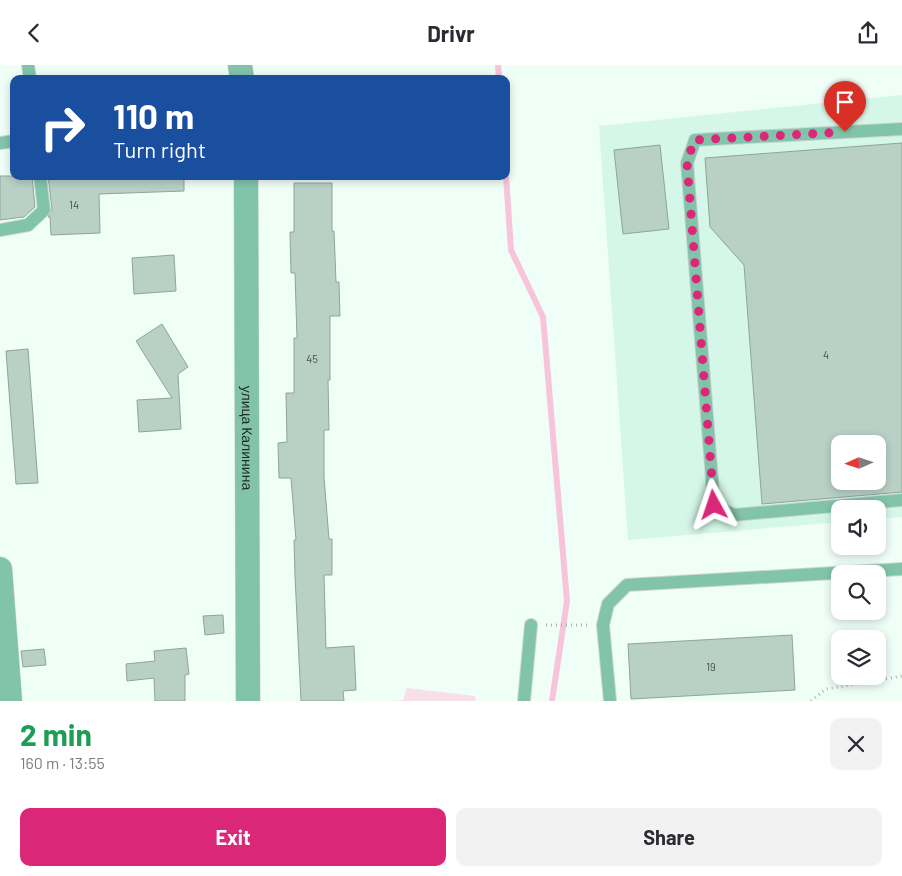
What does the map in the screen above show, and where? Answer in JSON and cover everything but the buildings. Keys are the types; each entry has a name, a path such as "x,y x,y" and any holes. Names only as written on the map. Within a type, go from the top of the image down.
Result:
{"street":[{"name":"улица Калинина","path":"246,180 248,701"},
{"path":"0,569 10,701"}],"lane":[{"path":"902,129 694,140 687,163 714,505 734,515 902,500"},
{"path":"0,229 28,225 44,210 40,180"},
{"path":"610,701 603,625 608,604 627,585 902,569"},
{"path":"524,701 531,625"}],"path":[{"path":"531,625 603,625"},
{"path":"811,701 826,689 902,676"}],"shaded area":[{"path":"902,95 902,517 886,518 886,500 831,500 831,523 628,540 599,126"},
{"path":"407,688 475,696 476,701 391,701 403,700"}],"waterway":[{"path":"498,65 499,75"},
{"path":"506,180 511,250 543,317 567,601 552,701"}],"route":[{"path":"714,505 687,163 694,140 845,132"}]}
